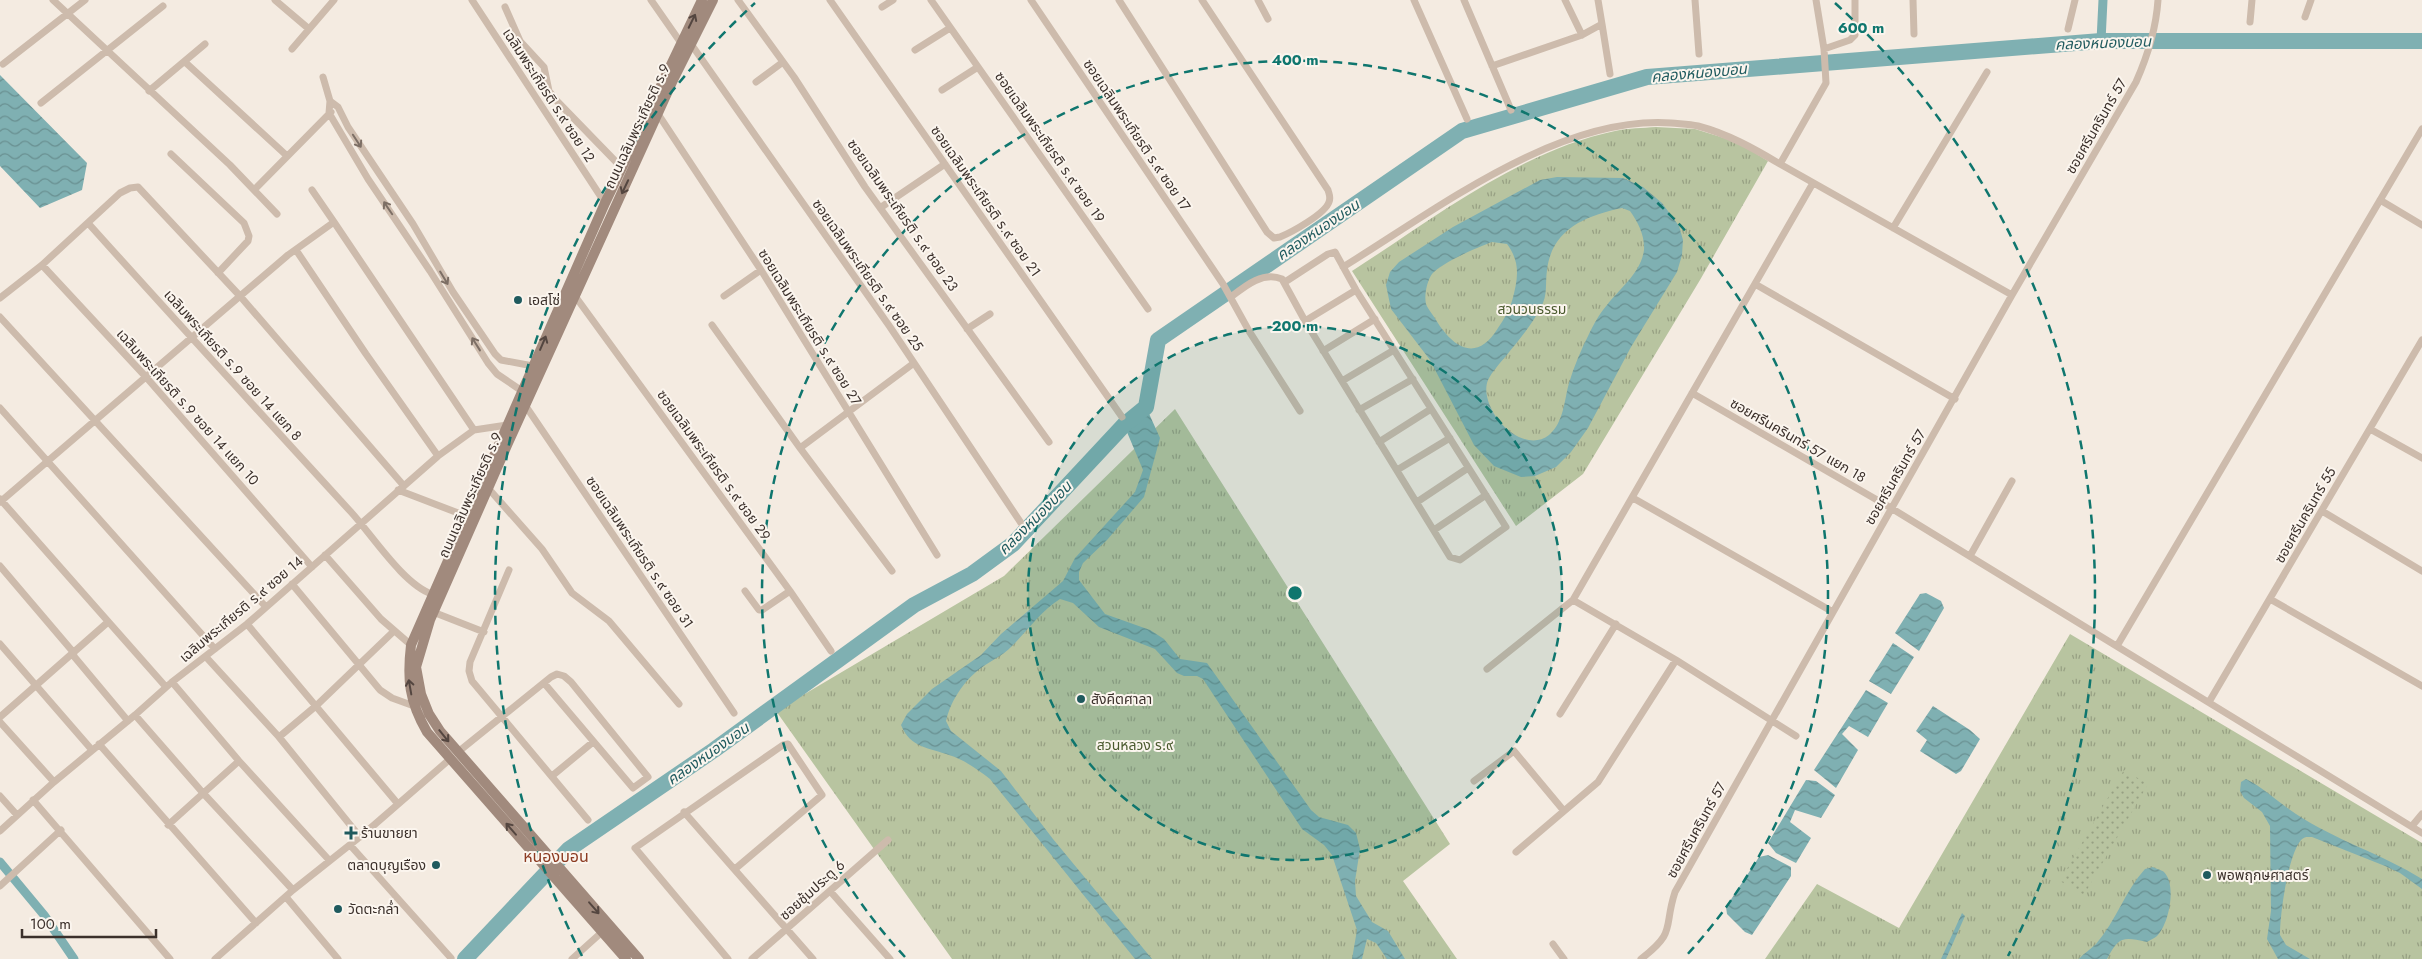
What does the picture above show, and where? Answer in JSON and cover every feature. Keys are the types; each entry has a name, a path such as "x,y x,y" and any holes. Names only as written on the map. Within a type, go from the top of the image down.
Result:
{"main road":[{"name":"ถนนเฉลิมพระเกียรติ ร.9","path":"454,756 429,714 421,694 416,667 421,645 433,612 525,405 658,114 702,0"},
{"name":"ถนนเฉลิมพระเกียรติ ร.9","path":"626,959 562,885 547,861 454,756 427,732 414,706 409,684 411,645 466,516 621,167 686,44 713,0"},
{"name":"ถนนเฉลิมพระเกียรติ ร.9","path":"547,861 562,871 639,959"}],"street":[{"path":"53,0 149,91 230,164 277,214"},
{"path":"3,64 85,0"},
{"path":"275,0 309,30"},
{"path":"292,49 334,0"},
{"name":"เฉลิมพระเกียรติ ร.๙ ซอย 12","path":"472,0 605,203"},
{"name":"ซอยเฉลิมพระเกียรติ ร.๙ ซอย 25","path":"651,0 686,44 914,363 1021,523"},
{"name":"ซอยเฉลิมพระเกียรติ ร.๙ ซอย 23","path":"738,0 783,62 880,208 1049,442"},
{"name":"ซอยเฉลิมพระเกียรติ ร.๙ ซอย 21","path":"830,0 1122,417"},
{"path":"882,7 893,0"},
{"name":"ซอยเฉลิมพระเกียรติ ร.๙ ซอย 19","path":"931,0 1148,309"},
{"name":"ซอยเฉลิมพระเกียรติ ร.๙ ซอย 17","path":"1031,0 1223,284 1249,330 1300,411"},
{"path":"1119,0 1267,232 1272,237 1280,237 1326,207 1330,197 1328,190 1202,0"},
{"path":"1258,0 1268,19"},
{"path":"1414,0 1467,119"},
{"path":"1464,0 1511,110"},
{"path":"1565,0 1582,35"},
{"path":"1598,0 1610,74"},
{"path":"1694,0 1698,54"},
{"path":"1780,164 1821,92 1827,76 1816,0"},
{"path":"1824,49 1850,40 1855,34 1855,0"},
{"path":"1913,0 1914,34"},
{"path":"2068,29 2075,0"},
{"name":"ซอยศรีนครินทร์ 57","path":"1641,959 1658,946 1669,929 1675,892 2012,295 2131,91 2148,54 2156,26 2158,0"},
{"path":"2250,22 2252,0"},
{"path":"2305,17 2311,0"},
{"path":"41,103 163,6"},
{"path":"505,8 520,41 544,67 549,91 621,167"},
{"path":"1492,66 1582,35 1602,24"},
{"path":"915,50 950,28"},
{"path":"149,91 186,62 205,44"},
{"path":"186,62 286,155"},
{"path":"756,82 783,62"},
{"path":"942,90 978,67"},
{"path":"1893,228 1988,72"},
{"path":"323,78 330,101 329,113 360,166 493,369 522,391"},
{"path":"330,101 338,107 369,159 413,224 453,292 501,360 533,366"},
{"path":"254,190 286,155 329,113 338,107"},
{"name":"ซอยเฉลิมพระเกียรติ ร.๙ ซอย 27","path":"658,114 761,270 937,555"},
{"path":"1343,267 1508,165 1566,141 1614,126 1656,122 1696,125 1740,140 2012,295"},
{"path":"2117,646 2422,129"},
{"path":"171,154 244,223 248,230 248,241 218,273"},
{"path":"360,166 369,159"},
{"path":"880,208 944,164"},
{"path":"1488,669 1573,600 1813,183"},
{"path":"0,298 42,265 120,193 130,188 138,187 240,296 401,488 466,516"},
{"path":"312,190 474,430"},
{"path":"2380,200 2422,225"},
{"path":"329,860 169,684 108,622 1,500 240,296 296,250 334,222"},
{"name":"เฉลิมพระเกียรติ ร.9 ซอย 14 แยก 8","path":"88,224 190,338 361,523 408,579 421,590 432,594"},
{"path":"296,250 438,456"},
{"path":"1230,295 1257,279 1275,277 1285,282 1323,351 1450,557 1460,560 1506,527 1356,290 1335,252 1328,254 1285,282"},
{"name":"เฉลิมพระเกียรติ ร.9 ซอย 14 แยก 10","path":"42,265 146,376 312,567"},
{"path":"724,296 761,270"},
{"path":"1755,284 1954,399"},
{"path":"1305,321 1356,290"},
{"path":"446,296 453,292"},
{"name":"ซอยเฉลิมพระเกียรติ ร.๙ ซอย 29","path":"575,296 790,591 831,652"},
{"path":"967,329 990,314"},
{"path":"0,317 266,607"},
{"path":"1323,351 1375,319"},
{"path":"712,325 800,448 892,571"},
{"name":"ซอยศรีนครินทร์ 55","path":"2209,702 2422,341"},
{"path":"1342,381 1394,350"},
{"path":"493,369 501,360"},
{"path":"800,448 914,363"},
{"path":"1360,410 1413,379"},
{"name":"ซอยศรีนครินทร์ 57 แยก 18","path":"1692,393 1891,508 2422,833"},
{"name":"ซอยเฉลิมพระเกียรติ ร.๙ ซอย 31","path":"525,405 734,713"},
{"path":"0,408 49,460 215,649"},
{"path":"1379,442 1431,409"},
{"name":"เฉลิมพระเกียรติ ร.๙ ซอย 14","path":"0,830 54,782 136,715 169,684 247,624 438,456 474,430 507,425"},
{"path":"2370,428 2422,458"},
{"path":"1397,470 1450,438"},
{"path":"1417,502 1468,468"},
{"path":"1970,556 2012,481"},
{"path":"488,488 542,549 572,593 609,621 680,704"},
{"path":"1434,530 1486,495"},
{"path":"1633,498 1833,612"},
{"path":"2322,511 2422,571"},
{"path":"325,555 394,631 411,645"},
{"path":"0,566 128,721"},
{"path":"509,570 470,662 469,671 472,681 588,820"},
{"path":"292,584 380,690 392,698 414,706"},
{"path":"745,591 759,610 762,610 790,591"},
{"path":"2270,599 2422,686"},
{"path":"1573,600 1676,660 1796,736"},
{"path":"433,612 484,632"},
{"path":"0,717 108,622"},
{"path":"247,624 317,705 398,804"},
{"path":"1560,714 1616,624"},
{"path":"279,737 317,705 357,664 394,631"},
{"path":"0,644 92,750"},
{"path":"206,657 279,737 360,837"},
{"path":"1516,852 1598,782 1676,660"},
{"path":"215,959 329,860 360,837 502,716 544,683 557,674 564,676 571,682 648,777 633,788 544,683"},
{"path":"136,715 203,793 293,890"},
{"path":"0,722 54,782"},
{"path":"552,776 593,742"},
{"path":"99,744 168,825 256,922"},
{"path":"728,959 636,851 636,845 782,745 791,747 822,795 735,869"},
{"path":"1474,781 1514,751 1564,811"},
{"path":"168,825 239,761"},
{"path":"0,796 17,815"},
{"path":"33,800 170,959"},
{"path":"684,812 812,959"},
{"path":"2412,826 2422,814"},
{"path":"2,885 60,830"},
{"name":"ซอยซุ้มประตู 6","path":"752,959 888,840"},
{"path":"350,845 451,958"},
{"path":"830,891 890,959"},
{"path":"286,897 338,959"},
{"path":"572,959 602,932"},
{"path":"1553,944 1564,959"}],"green space":[{"name":"สวนวนธรรม","path":"1656,127 1695,129 1737,142 1768,161 1700,280 1583,474 1516,526 1352,271 1445,209 1511,170 1579,141 1615,131"},
{"name":"สวนหลวง ร.๙","path":"1175,409 1450,844 1403,881 1457,959 952,959 776,711 1004,576"},
{"path":"2070,634 2422,843 2422,959 1765,959 1817,884 1899,928"},
{"path":"2124,770 2148,784 2084,895 2060,881"}],"water":[{"path":"0,75 87,163 82,190 40,208 0,166"},
{"path":"1557,177 1623,178 1643,187 1662,203 1679,226 1683,240 1682,255 1677,272 1631,347 1588,428 1571,452 1556,467 1535,476 1521,477 1494,466 1474,445 1430,360 1391,309 1386,285 1390,272 1399,262 1453,227 1540,180","holes":["1622,208 1630,211 1642,234 1644,250 1639,266 1599,315 1575,364 1561,418 1554,430 1549,435 1538,440 1526,439 1514,434 1495,415 1489,403 1486,391 1488,380 1541,307 1545,294 1550,256 1563,234 1583,220","1492,242 1507,244 1515,258 1517,278 1511,305 1490,339 1474,348 1465,348 1450,338 1428,308 1425,300 1427,284 1432,274 1443,265 1469,251"]},
{"path":"1146,407 1160,438 1144,497 1107,540 1083,563 1079,572 1079,580 1105,614 1150,630 1164,639 1180,659 1207,663 1311,810 1319,817 1348,825 1356,833 1360,849 1355,881 1356,896 1372,922 1388,931 1405,959 1387,959 1376,943 1367,939 1362,959 1352,959 1357,930 1332,855 1324,845 1302,829 1203,679 1197,676 1184,676 1177,673 1155,649 1099,627 1073,603 1060,599 1041,614 1009,649 976,672 957,695 946,721 951,731 1001,771 1053,839 1152,959 1135,959 990,779 960,760 915,743 905,733 901,725 907,714 932,689 981,655 1001,634 1063,581 1075,558 1135,492 1143,470 1124,425"},
{"path":"1926,593 1941,601 1944,608 1919,651 1895,633 1920,594"},
{"path":"1893,643 1914,657 1891,694 1869,681"},
{"path":"1866,690 1888,703 1868,737 1849,726 1842,734 1858,750 1836,788 1814,770"},
{"path":"1933,706 1970,730 1980,739 1961,771 1956,774 1920,751 1927,740 1916,731"},
{"path":"2246,779 2311,823 2422,879 2422,889 2400,873 2385,866 2312,837 2306,837 2301,840 2292,858 2283,900 2280,935 2286,945 2310,959 2278,959 2267,939 2271,911 2270,826 2262,812 2244,798 2240,791 2241,782"},
{"path":"1806,780 1816,781 1835,795 1821,818 1795,810 1790,822 1811,838 1796,863 1776,853 1768,843"},
{"path":"1768,855 1791,867 1791,876 1752,935 1745,932 1727,914 1726,907 1759,857"},
{"path":"2153,867 2163,871 2168,878 2171,895 2165,923 2157,936 2147,942 2132,939 2123,940 2115,946 2107,959 2079,959 2103,935 2145,869"},
{"path":"1962,913 1965,916 1946,959 1941,959"}],"waterway":[{"path":"2101,41 2103,0"},
{"name":"คลองหนองบอน","path":"465,959 569,849 714,750 914,605 972,574 1013,544 1124,425 1146,407 1158,340 1462,131 1647,77 2101,41 2422,41"},
{"path":"0,862 44,915 74,959"}],"place":[{"name":"เอสโซ่","path":"518,300"},
{"name":"สังคีตศาลา","path":"1081,699"},
{"name":"ร้านขายยา","path":"351,833"},
{"name":"ตลาดบุญเรือง","path":"436,865"},
{"name":"พอพฤกษศาสตร์","path":"2207,875"},
{"name":"วัดตะกล่ำ","path":"338,909"}],"district":[{"name":"หนองบอน","path":"556,856"}]}
